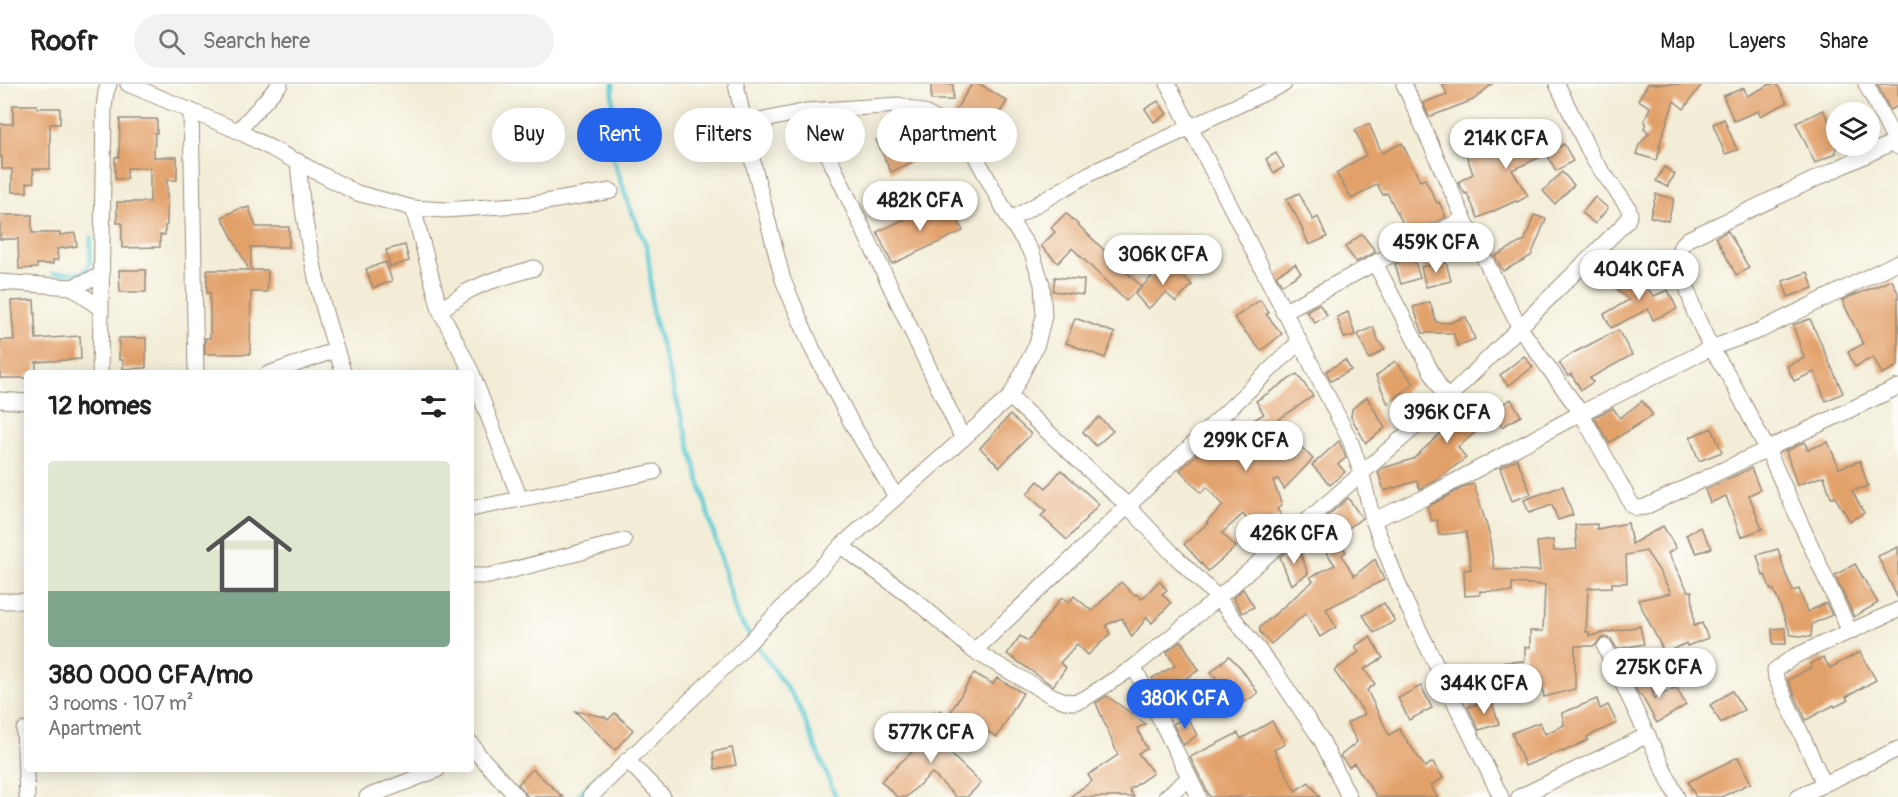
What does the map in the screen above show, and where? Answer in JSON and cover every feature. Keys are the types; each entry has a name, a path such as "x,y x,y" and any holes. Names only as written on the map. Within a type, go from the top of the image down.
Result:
{"street":[{"path":"100,370 104,108 109,84"},
{"path":"128,84 238,131 357,193 389,203 412,208 445,210 533,204 611,191"},
{"path":"238,131 280,84"},
{"path":"736,84 741,108"},
{"path":"1168,84 1345,430 1362,475 1373,520 1406,603 1501,797"},
{"path":"1010,220 1089,174 1284,84"},
{"path":"1404,84 1464,219 1520,328 1581,413 1632,505 1637,508 1645,507 1898,387"},
{"path":"841,546 914,599 974,651 1052,696 1074,702 1084,699 1134,667 1362,475 1446,400 1628,221 1630,214 1628,207 1593,159 1557,84"},
{"path":"1850,632 1767,449 1730,378 1711,348 1694,311 1678,256 1681,246 1688,239 1897,143 1866,84"},
{"path":"590,797 738,654 841,546 1010,397 1037,344 1044,316 1042,284 1032,254 1010,220 970,146 952,129 925,112 899,105 853,108"},
{"path":"191,111 196,370"},
{"path":"298,161 304,219 311,256 324,312 343,370"},
{"path":"754,162 783,280 813,350 851,422 896,497"},
{"path":"831,162 963,439"},
{"path":"412,208 440,310 470,370"},
{"path":"1283,312 1464,219"},
{"path":"1373,520 1426,497 1581,413 1711,348 1761,330 1898,262"},
{"path":"1376,263 1446,400"},
{"path":"440,310 468,291 488,282 534,268"},
{"path":"0,282 72,287 102,275"},
{"path":"72,287 101,309"},
{"path":"974,651 1299,342"},
{"path":"279,370 336,350"},
{"path":"474,379 520,499"},
{"path":"1010,397 1128,506 1172,554 1218,598 1275,671 1322,741 1349,797"},
{"path":"0,400 24,402"},
{"path":"474,508 654,472"},
{"path":"474,576 489,576 624,541"},
{"path":"0,601 24,601"},
{"path":"1824,784 1776,678 1775,670 1795,656 1898,610"},
{"path":"1605,647 1677,797"},
{"path":"1134,667 1199,797"},
{"path":"1519,797 1648,735"},
{"path":"1797,797 1898,749"},
{"path":"474,752 517,797"},
{"path":"627,760 663,797"},
{"path":"26,772 27,797"},
{"path":"367,797 432,772"},
{"path":"1166,797 1189,778"}],"building":[{"path":"931,84 953,84 953,100 931,100"},
{"path":"972,84 980,84 1007,101 1003,108 957,108"},
{"path":"1442,84 1492,84 1473,100 1429,117 1423,103 1447,94"},
{"path":"1648,84 1702,84 1684,109 1674,101 1656,160 1636,154 1639,145 1649,133 1644,128 1646,123 1644,122 1650,107 1638,100"},
{"path":"1771,84 1777,84 1787,103 1760,116 1758,111 1734,121 1723,96 1744,88 1747,96"},
{"path":"1877,84 1898,84 1898,106 1890,110"},
{"path":"1158,101 1167,114 1154,122 1145,109"},
{"path":"13,105 60,108 60,124 50,124 50,169 33,169 34,182 27,183 27,192 12,192 12,169 2,169 2,157 0,157 0,124 13,124"},
{"path":"1823,110 1826,116 1826,156 1830,156 1815,163 1796,123"},
{"path":"120,119 157,119 154,157 177,157 177,180 167,180 167,225 165,235 160,235 160,247 122,248 122,223 117,223 117,202 150,202 150,168 127,168 127,179 115,179 115,157 119,157"},
{"path":"1724,119 1737,150 1725,154 1713,124"},
{"path":"1369,124 1382,153 1402,143 1420,181 1425,179 1446,217 1409,235 1387,193 1383,195 1377,184 1352,199 1336,173 1366,155 1355,130"},
{"path":"1545,128 1554,150 1564,144 1573,161 1556,171 1547,154 1512,170 1528,196 1478,218 1467,193 1465,194 1458,182 1473,174 1465,151 1491,143 1491,138 1502,136 1504,146 1530,134 1539,144 1534,133"},
{"path":"1276,153 1284,167 1274,173 1266,159"},
{"path":"886,162 912,162 891,172"},
{"path":"1664,167 1675,174 1667,187 1656,181"},
{"path":"1562,172 1574,185 1555,204 1543,191"},
{"path":"1299,193 1313,220 1318,217 1327,237 1309,245 1286,199"},
{"path":"1656,194 1674,199 1668,221 1650,217"},
{"path":"1595,197 1608,208 1595,224 1582,213"},
{"path":"948,199 963,231 892,264 877,232"},
{"path":"242,207 243,209 249,207 256,227 289,227 289,247 251,247 251,270 267,270 268,272 267,292 251,292 250,354 205,354 205,338 210,338 210,293 207,293 207,270 249,270 222,217"},
{"path":"1066,213 1141,286 1126,301 1072,248 1058,263 1041,246 1055,232 1051,228"},
{"path":"0,215 32,215 32,233 60,233 60,235 75,233 77,246 57,249 58,260 53,260 53,264 37,264 37,268 19,269 18,239 0,239"},
{"path":"1534,215 1546,219 1531,256 1503,271 1495,256 1525,240"},
{"path":"1728,231 1749,268 1736,275 1716,237"},
{"path":"1362,234 1376,252 1356,262 1345,247"},
{"path":"405,245 409,261 390,267 386,250"},
{"path":"1413,255 1420,278 1401,284 1395,264"},
{"path":"1167,261 1192,285 1176,302 1166,293 1148,309 1135,294"},
{"path":"386,262 392,281 373,288 366,269"},
{"path":"1446,262 1451,281 1426,287 1421,267"},
{"path":"1295,264 1301,273 1282,285 1276,275"},
{"path":"119,270 146,270 146,292 120,292"},
{"path":"1632,271 1654,296 1668,290 1677,309 1653,320 1648,309 1611,328 1604,314 1629,300 1612,285"},
{"path":"1808,272 1813,288 1788,297 1783,281"},
{"path":"1055,277 1084,280 1083,295 1053,291"},
{"path":"1892,280 1898,293 1898,366 1882,374 1873,357 1855,367 1848,352 1863,344 1842,300"},
{"path":"34,300 36,339 80,336 81,359 36,362 36,370 24,370 24,378 0,378 0,340 14,340 11,301"},
{"path":"1260,300 1269,313 1266,314 1282,334 1261,351 1234,318"},
{"path":"1430,302 1436,322 1449,323 1466,317 1475,339 1458,346 1453,333 1423,333 1413,307"},
{"path":"1319,304 1327,315 1315,323 1306,311"},
{"path":"1348,312 1355,335 1344,338 1337,317"},
{"path":"1075,318 1115,333 1105,358 1066,343"},
{"path":"1810,319 1843,393 1826,401 1814,372 1794,381 1787,366 1804,358 1793,325"},
{"path":"1373,327 1379,342 1385,349 1369,359 1358,334"},
{"path":"1618,330 1632,355 1590,378 1593,382 1581,390 1571,374 1568,376 1559,363 1573,353"},
{"path":"119,338 146,338 146,368 123,369 123,360 119,360"},
{"path":"1524,356 1533,367 1508,386 1500,375"},
{"path":"1345,360 1351,370 1331,381 1326,371"},
{"path":"1395,361 1414,383 1388,404 1376,376"},
{"path":"1297,374 1313,396 1267,427 1294,453 1301,447 1313,459 1284,489 1278,479 1273,481 1282,505 1277,509 1281,515 1255,532 1243,514 1222,533 1236,547 1208,571 1184,544 1223,506 1207,487 1201,493 1180,470 1214,443 1212,439 1231,421 1237,430 1264,414 1256,401"},
{"path":"1485,395 1495,409 1511,399 1521,416 1502,427 1495,416 1458,447 1466,458 1420,489 1417,481 1384,491 1378,472 1383,468 1413,459 1443,431 1440,418 1459,401 1463,411"},
{"path":"1367,397 1385,428 1366,443 1351,417 1352,409"},
{"path":"1642,401 1653,415 1609,443 1594,417 1613,408 1620,418"},
{"path":"1010,415 1031,434 1000,467 980,448"},
{"path":"1099,417 1113,431 1096,446 1083,432"},
{"path":"1712,428 1722,452 1699,461 1690,437"},
{"path":"1339,441 1346,458 1338,464 1345,472 1330,485 1312,465"},
{"path":"1805,442 1807,450 1828,442 1839,468 1860,461 1868,486 1852,491 1864,513 1850,521 1835,497 1831,498 1824,476 1797,485 1786,451"},
{"path":"1517,459 1531,494 1512,501 1500,468"},
{"path":"1751,468 1760,490 1749,495 1762,529 1741,537 1726,496 1710,503 1705,490"},
{"path":"1061,470 1099,504 1067,540 1041,516 1046,511 1027,494 1038,481 1046,488"},
{"path":"1474,484 1489,533 1494,569 1540,571 1537,542 1553,540 1554,551 1577,549 1575,525 1597,524 1597,529 1628,523 1632,544 1663,526 1676,548 1668,553 1688,591 1692,591 1694,626 1702,623 1708,638 1687,646 1686,643 1665,654 1638,600 1671,593 1646,551 1626,555 1627,583 1612,583 1612,587 1588,588 1586,632 1589,632 1589,636 1640,626 1644,644 1617,649 1611,639 1605,637 1600,639 1595,646 1575,646 1575,689 1544,697 1541,680 1495,683 1494,663 1525,661 1525,647 1530,647 1530,631 1543,631 1545,585 1512,583 1512,592 1480,591 1480,595 1465,596 1464,570 1471,569 1466,532 1439,535 1437,520 1432,521 1427,507"},
{"path":"1563,486 1573,515 1558,520 1552,505 1529,513 1524,500"},
{"path":"1348,498 1362,518 1330,542 1317,525"},
{"path":"1700,527 1712,548 1697,553 1686,535"},
{"path":"1338,539 1346,552 1342,555 1354,576 1375,559 1384,580 1326,609 1336,627 1320,637 1306,613 1271,644 1260,632 1260,627 1313,581 1310,577 1335,565 1323,548"},
{"path":"1298,547 1308,574 1291,585 1280,557 1287,551"},
{"path":"1898,547 1898,599 1878,556"},
{"path":"1778,549 1793,591 1799,589 1807,612 1826,603 1832,615 1812,624 1811,637 1791,635 1774,590 1771,590 1765,575 1763,576 1757,555"},
{"path":"1855,564 1878,603 1854,617 1835,575"},
{"path":"1159,581 1167,590 1162,594 1171,603 1152,623 1147,617 1132,637 1122,618 1106,625 1110,634 1088,655 1077,644 1060,663 1066,668 1053,686 1007,654 1020,636 1028,641 1062,597 1069,603 1074,596 1092,611 1121,582 1134,595 1142,599"},
{"path":"1243,589 1254,607 1242,613 1233,598"},
{"path":"1384,603 1395,621 1374,633 1363,615"},
{"path":"1785,628 1786,644 1773,644 1772,629"},
{"path":"1370,637 1383,658 1364,669 1375,684 1367,690 1389,735 1399,729 1425,767 1433,762 1443,778 1431,785 1437,797 1377,797 1354,763 1349,767 1340,756 1357,742 1347,723 1365,714 1334,671 1359,652 1355,646"},
{"path":"1181,641 1199,670 1181,681 1185,690 1164,701 1152,678 1175,666 1167,652"},
{"path":"1860,652 1876,680 1846,697 1848,700 1806,720 1788,680 1812,667 1810,664 1823,657 1830,668"},
{"path":"1229,656 1241,668 1258,693 1233,710 1221,693 1227,689 1211,672"},
{"path":"974,673 993,684 997,678 1023,693 997,737 951,711"},
{"path":"1650,675 1654,699 1676,687 1686,705 1657,723 1631,679"},
{"path":"1421,686 1432,708 1409,720 1398,698"},
{"path":"1732,691 1744,710 1721,723 1710,705"},
{"path":"1107,696 1146,724 1137,728 1147,749 1138,753 1153,773 1129,790 1134,797 1070,797 1092,781 1088,775 1118,755 1096,703"},
{"path":"1597,699 1600,709 1608,705 1617,723 1587,737 1588,740 1563,752 1525,766 1512,733 1540,722 1545,734 1564,725 1562,713"},
{"path":"1491,700 1499,724 1479,730 1468,707"},
{"path":"940,710 954,721 938,742 981,783 967,797 956,797 932,773 906,797 897,797 881,781 914,750 909,745"},
{"path":"575,711 605,717 608,720 615,713 633,730 615,750"},
{"path":"1187,717 1197,735 1184,745 1173,724"},
{"path":"1272,721 1285,744 1274,750 1295,791 1309,782 1320,797 1210,797 1190,757 1238,733 1241,739"},
{"path":"732,748 736,765 715,769 713,752"},
{"path":"1738,757 1751,783 1721,797 1696,797 1688,782"},
{"path":"533,769 563,797 528,797 518,784"}],"waterway":[{"path":"613,84 612,155 630,208 647,247 652,311 737,617 798,704 836,797"},
{"path":"53,273 80,273 88,269 91,237"},
{"path":"577,797 602,770"}]}
